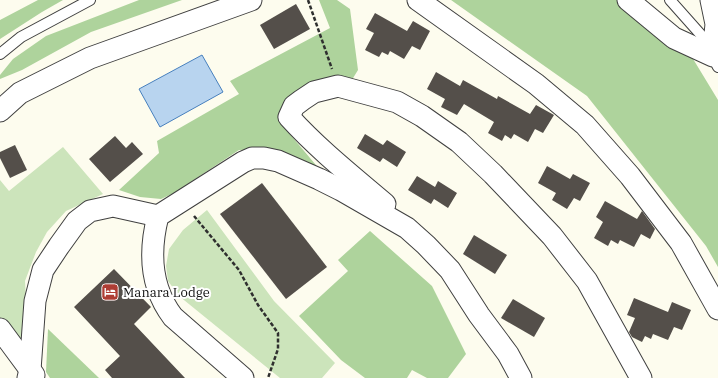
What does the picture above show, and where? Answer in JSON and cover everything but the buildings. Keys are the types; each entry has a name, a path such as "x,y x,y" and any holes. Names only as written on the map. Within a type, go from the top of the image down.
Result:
{"street":[{"path":"0,111 20,93 90,58 251,0"},
{"path":"418,0 536,84 585,125 630,176 681,243 718,309"},
{"path":"628,0 674,38 716,61 716,24 711,0"},
{"path":"521,378 508,354 479,315 450,270 386,205 321,149 289,117 294,106 314,92 338,86 365,92 397,102 422,116 459,142 493,174 552,236 587,281 641,378"},
{"path":"243,378 173,317 166,308 153,273 152,252 158,216 243,162 252,158 264,158 278,161 319,178 369,205 407,228"},
{"path":"32,375 35,301 43,270 77,221 90,211 113,206 158,216"},
{"path":"0,329 32,375"}],"lane":[{"path":"0,54 21,37 90,0"},
{"path":"670,0 702,36 716,61"}],"path":[{"path":"308,0 338,86"},
{"path":"181,200 239,270 258,305 278,333 278,349 268,378"}],"green space":[{"path":"38,0 63,0 0,39 0,20"},
{"path":"139,0 182,0 91,32 22,70 0,79 0,75 13,59 46,36"},
{"path":"319,0 337,0 350,9 358,70 350,83 282,109 278,120 326,177 264,149 239,150 174,193 161,199 140,197 119,190 159,153 157,141 239,94 230,81 330,28"},
{"path":"451,0 644,0 670,21 718,100 718,267 706,246 587,96"},
{"path":"63,147 103,194 66,211 47,232 36,252 25,281 28,335 22,344 0,319 0,180 9,191"},
{"path":"207,210 274,301 335,363 322,378 280,378 179,296 168,281 166,266 169,249 183,230"},
{"path":"370,231 432,286 466,354 448,378 427,378 412,370 407,378 365,378 341,360 299,316 348,271 338,260"},
{"path":"48,329 99,378 50,378 46,372"}],"water":[{"path":"202,55 223,92 160,127 139,89"}],"place":[{"name":"Manara Lodge","path":"110,292"}]}
